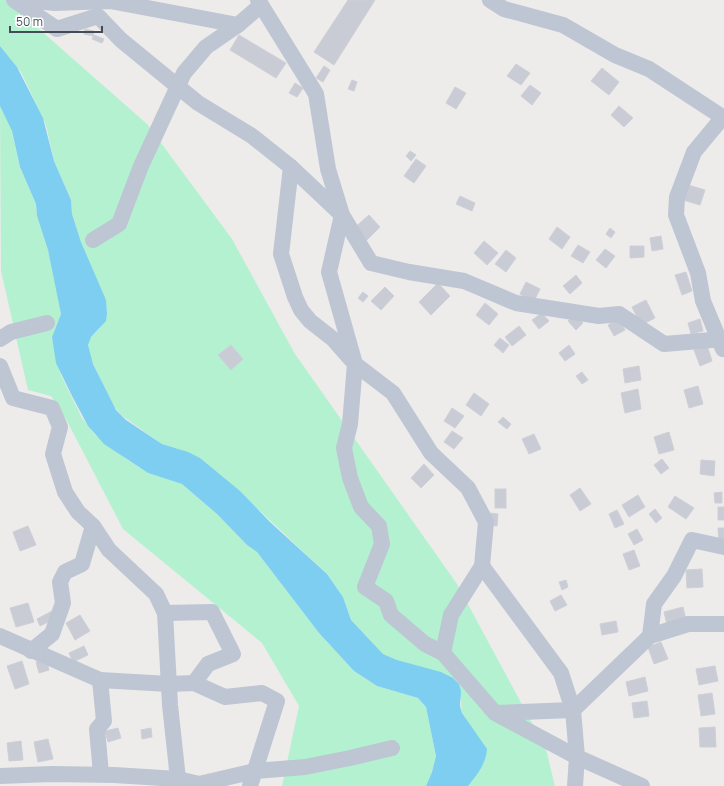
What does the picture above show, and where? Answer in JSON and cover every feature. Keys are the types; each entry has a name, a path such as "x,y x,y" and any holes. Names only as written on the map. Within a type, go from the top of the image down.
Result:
{"street":[{"path":"14,0 57,29 98,16 110,0"},
{"path":"26,0 55,3 110,0 238,25"},
{"path":"98,16 121,40 198,103 252,136 291,167 342,216 371,263 409,272 464,281 516,303 599,316 619,314 664,344 722,343 702,301 698,273 676,215 677,197 694,152 724,117 649,69 615,55 563,25 504,10 490,0"},
{"path":"93,240 119,224 141,166 179,87 184,73 206,47 238,25 260,3 316,94 328,169 342,216 329,272 355,364 350,424 344,448 350,478 361,507 378,526 382,544 365,587 386,601 391,614 425,644 443,652 495,713 577,757 642,786"},
{"path":"291,167 281,254 295,297 301,310 310,321 333,339 355,364 393,393 431,453 468,488 486,522 482,566 451,615 443,652"},
{"path":"4,332 47,322"},
{"path":"0,366 13,398 52,408 60,427 53,454 63,484 78,512 93,526 109,550 156,594 165,613 169,684 178,779"},
{"path":"31,651 52,634 63,603 60,582 65,572 82,564 93,526"},
{"path":"650,636 654,604 674,576 692,540 724,547"},
{"path":"482,566 561,673 573,710 577,757 575,786"},
{"path":"165,613 212,612 233,654 208,664 194,683"},
{"path":"495,713 573,710 650,636 688,624 724,624"},
{"path":"0,636 31,651 100,680 169,684 194,683 224,696 262,693 277,701 250,786"},
{"path":"100,680 104,721 96,729 101,774"},
{"path":"0,776 101,774 178,779 199,784 255,771 305,767 392,748"}],"green space":[{"path":"0,0 6,0 147,124 232,239 295,354 457,584 546,749 555,786 468,786 478,773 483,763 485,748 463,714 460,696 447,675 397,660 383,654 351,620 343,597 327,574 260,511 181,450 162,444 121,415 112,404 90,357 88,345 90,338 101,327 100,287 81,242 72,214 71,200 54,161 46,125 21,72 0,46"},
{"path":"0,106 11,128 20,167 36,204 37,216 48,250 57,288 61,314 52,337 61,375 82,418 95,435 126,459 148,473 182,484 217,514 247,545 257,552 319,633 354,671 377,686 418,698 426,707 436,756 432,772 426,786 282,786 299,706 262,643 123,529 67,421 51,396 28,390 1,271"}],"water":[{"path":"0,46 17,67 43,118 54,161 71,200 72,214 81,242 106,300 106,321 91,337 88,345 93,364 116,410 126,420 162,444 188,452 200,458 240,491 270,522 327,574 343,597 351,620 383,654 397,660 441,672 453,678 459,684 461,691 460,706 462,713 487,749 483,764 468,786 426,786 432,772 436,756 426,707 418,698 377,686 354,671 319,633 257,552 247,545 217,514 182,484 148,473 104,444 88,426 56,363 52,337 61,314 48,250 37,216 36,204 20,167 12,131 0,106"}],"building":[{"path":"348,0 375,0 334,65 314,52"},
{"path":"85,29 94,31 93,36 84,34"},
{"path":"94,35 104,39 102,43 92,39"},
{"path":"239,35 286,63 276,78 230,50"},
{"path":"516,64 530,73 521,85 507,76"},
{"path":"324,66 330,70 323,82 316,78"},
{"path":"602,68 619,82 609,95 591,81"},
{"path":"352,80 357,82 354,91 348,89"},
{"path":"295,83 303,88 297,97 289,93"},
{"path":"530,85 541,93 532,105 521,96"},
{"path":"455,87 466,93 456,109 446,103"},
{"path":"619,106 633,118 624,127 611,115"},
{"path":"410,151 416,155 411,161 406,156"},
{"path":"416,159 426,166 414,183 404,176"},
{"path":"688,185 705,190 700,205 683,200"},
{"path":"460,196 475,203 472,211 456,204"},
{"path":"369,215 380,227 365,242 353,229"},
{"path":"557,227 570,237 562,249 549,239"},
{"path":"610,228 615,232 611,238 606,234"},
{"path":"661,236 663,249 652,251 650,238"},
{"path":"484,241 498,253 487,265 474,253"},
{"path":"578,245 590,252 583,263 571,256"},
{"path":"630,246 644,246 644,257 630,258"},
{"path":"605,249 615,256 606,268 596,260"},
{"path":"506,250 516,258 506,272 495,264"},
{"path":"686,272 692,291 682,295 675,275"},
{"path":"576,275 582,283 570,294 563,286"},
{"path":"526,282 540,289 534,301 520,294"},
{"path":"438,283 450,296 431,315 419,302"},
{"path":"385,287 394,296 381,310 371,301"},
{"path":"363,292 368,296 363,302 358,298"},
{"path":"646,300 655,318 641,325 632,307"},
{"path":"485,303 498,314 489,325 476,315"},
{"path":"542,313 549,321 539,329 532,320"},
{"path":"575,314 583,323 576,330 568,321"},
{"path":"619,319 625,330 614,336 608,325"},
{"path":"700,319 703,331 691,334 688,323"},
{"path":"519,326 526,335 512,346 505,337"},
{"path":"500,338 509,345 503,353 494,345"},
{"path":"231,345 243,359 231,370 218,355"},
{"path":"569,345 575,354 565,361 559,353"},
{"path":"707,345 712,361 700,366 694,350"},
{"path":"639,366 641,380 625,383 623,369"},
{"path":"582,372 588,380 582,384 576,376"},
{"path":"698,386 703,404 689,408 684,390"},
{"path":"638,389 641,409 625,413 621,393"},
{"path":"474,393 489,404 481,416 466,405"},
{"path":"452,408 464,416 455,428 444,421"},
{"path":"503,417 511,424 507,429 498,422"},
{"path":"452,431 463,438 454,449 444,442"},
{"path":"669,432 674,450 659,454 654,437"},
{"path":"534,434 541,449 529,454 522,439"},
{"path":"662,459 669,468 661,474 654,465"},
{"path":"701,460 715,461 714,476 700,474"},
{"path":"424,464 434,475 421,488 411,478"},
{"path":"580,488 591,504 580,511 570,495"},
{"path":"495,489 506,489 506,508 495,508"},
{"path":"722,492 722,503 715,503 714,493"},
{"path":"638,495 645,507 629,517 622,505"},
{"path":"675,496 694,508 686,519 668,507"},
{"path":"718,507 724,507 724,520 718,520"},
{"path":"655,509 662,518 656,523 649,514"},
{"path":"617,510 624,524 615,528 609,514"},
{"path":"490,513 498,514 497,526 489,525"},
{"path":"28,526 36,545 20,551 13,532"},
{"path":"718,528 724,528 724,545 719,545"},
{"path":"637,529 643,540 634,545 628,534"},
{"path":"634,550 640,566 629,570 623,554"},
{"path":"702,569 703,587 687,588 686,570"},
{"path":"566,580 568,587 562,590 559,582"},
{"path":"561,595 567,605 555,611 550,601"},
{"path":"28,603 34,622 16,627 10,608"},
{"path":"683,607 686,620 667,625 664,612"},
{"path":"52,611 56,618 40,626 37,619"},
{"path":"80,615 90,631 75,640 66,623"},
{"path":"616,621 618,632 602,635 600,624"},
{"path":"661,642 668,659 654,664 648,647"},
{"path":"84,646 88,655 73,662 69,653"},
{"path":"46,659 49,670 39,673 36,662"},
{"path":"22,661 29,684 15,689 7,666"},
{"path":"715,666 718,681 699,685 696,669"},
{"path":"645,677 648,691 629,696 626,682"},
{"path":"712,693 715,714 701,716 698,695"},
{"path":"647,701 649,716 634,718 632,703"},
{"path":"715,727 716,747 700,747 699,728"},
{"path":"118,728 121,738 108,742 105,731"},
{"path":"151,728 152,737 142,739 141,730"},
{"path":"48,739 53,759 38,762 34,742"},
{"path":"21,741 23,760 9,761 7,743"}]}
